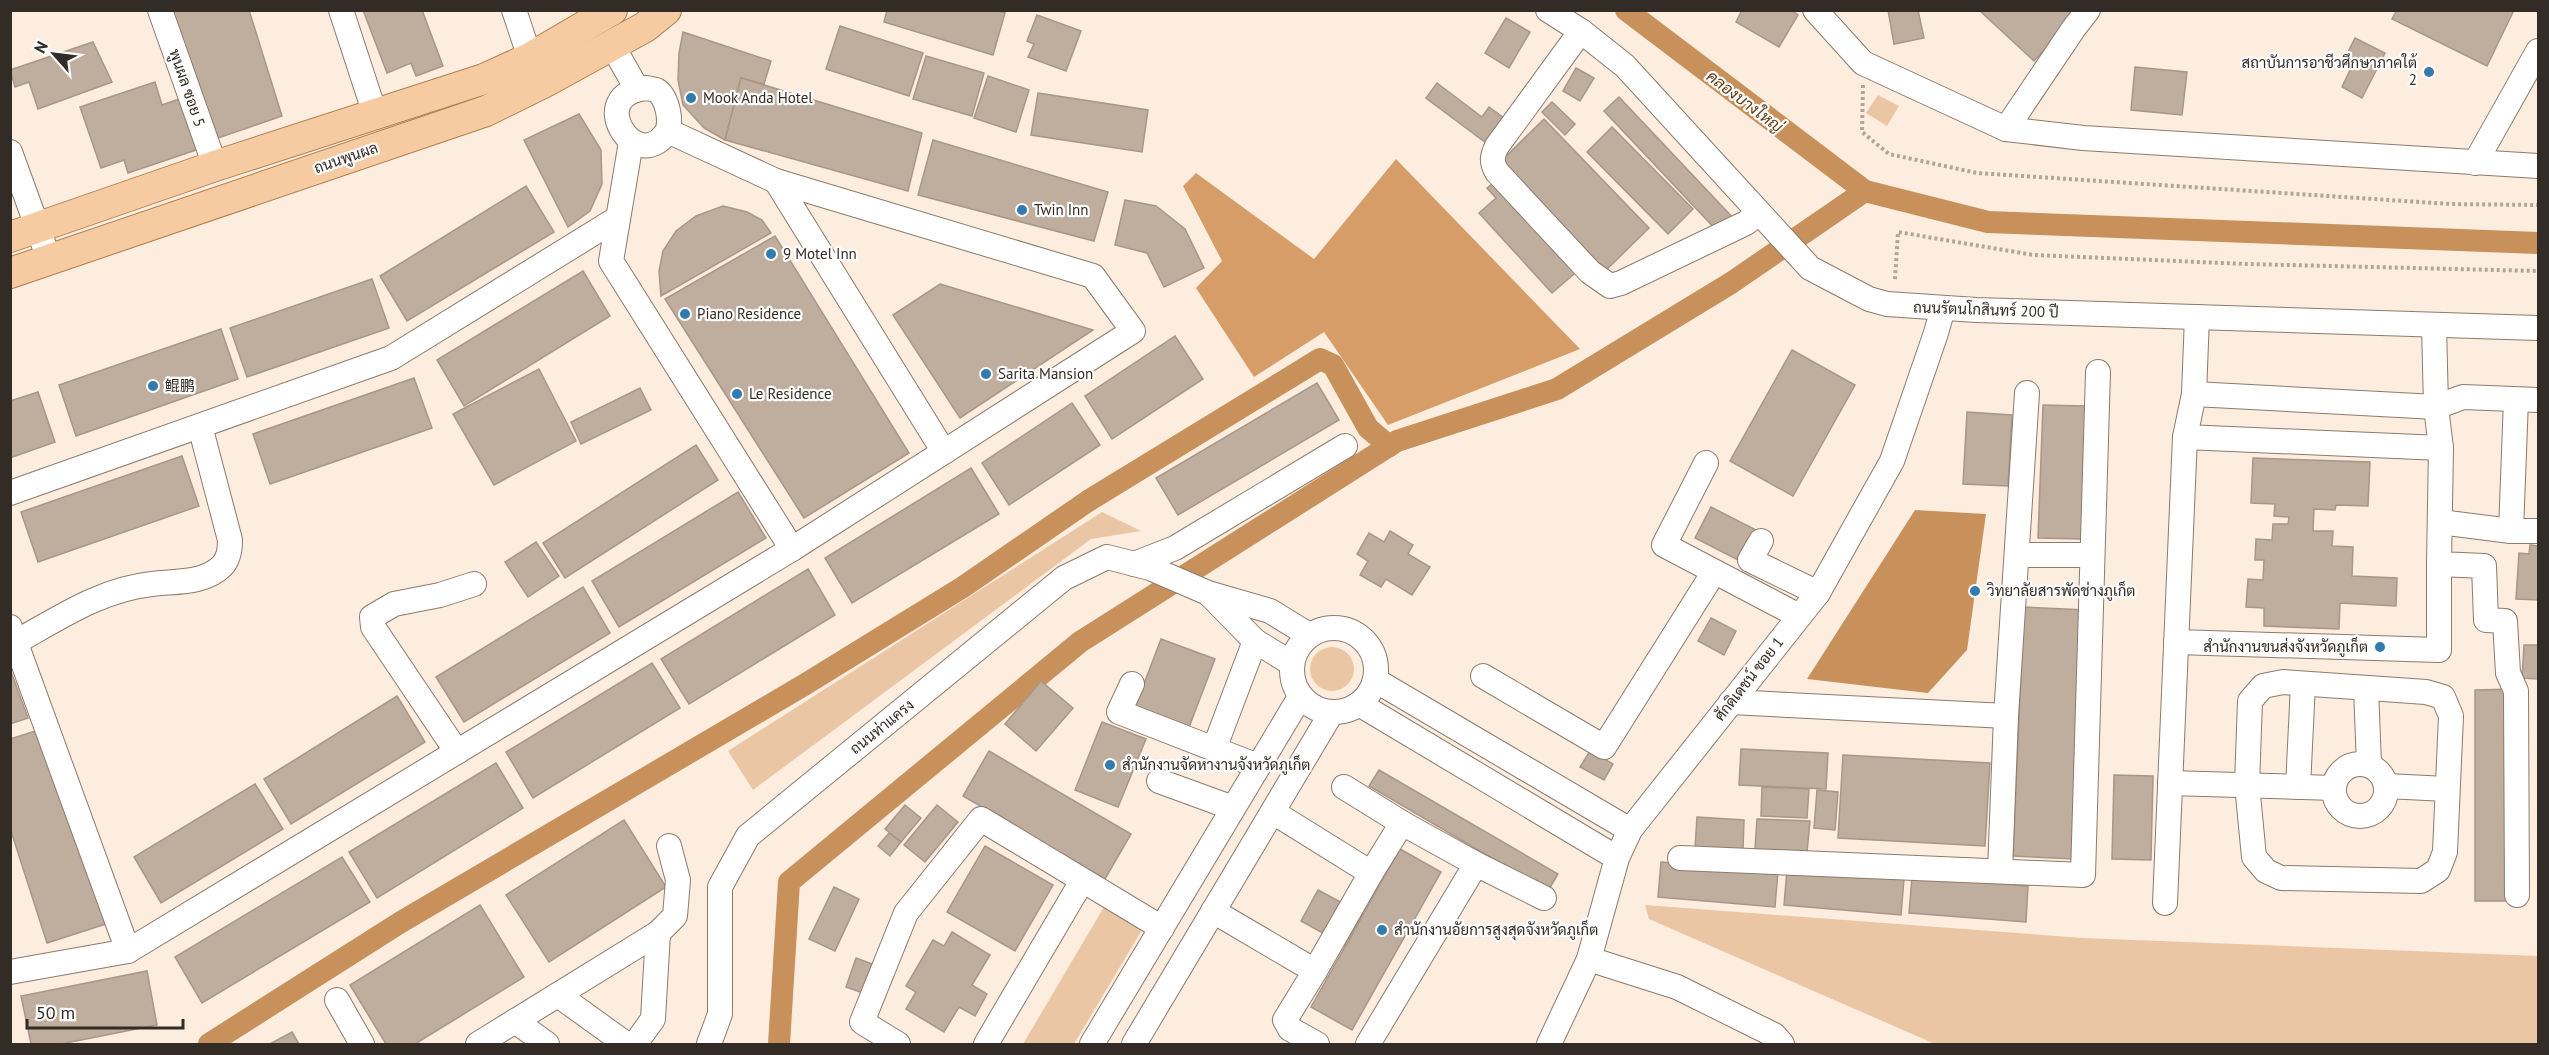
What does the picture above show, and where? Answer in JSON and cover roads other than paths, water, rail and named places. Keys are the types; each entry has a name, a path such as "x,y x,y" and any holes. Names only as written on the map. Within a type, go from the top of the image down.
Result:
{"main road":[{"path":"24,232 215,166 484,79 530,58 612,10"},
{"name":"ถนนพูนผล","path":"10,273 486,111 645,27 666,10"}],"street":[{"name":"พูนผล ซอย 5","path":"160,10 215,166"},
{"path":"341,10 375,114"},
{"path":"514,10 530,58"},
{"name":"ถนนรัตนโกสินทร์ 200 ปี","path":"1548,10 1581,31 1625,66 1810,268 1869,299 1887,304 1943,308 2538,328"},
{"path":"1815,10 1863,63 2006,129 2083,138 2538,166"},
{"path":"2006,129 2088,10"},
{"path":"1581,31 1497,146 1492,156 1492,164 1590,272 1610,286 1621,283 1746,223 1764,219"},
{"path":"612,45 637,89"},
{"path":"2475,163 2538,51"},
{"path":"637,89 656,90 667,109 668,131 651,144 631,142 623,134 616,111 618,101 637,89"},
{"path":"10,972 128,951 792,549 1133,331 1093,276 776,181 668,131"},
{"path":"631,142 611,261 792,549"},
{"path":"10,152 24,232 49,259"},
{"path":"776,181 944,452"},
{"path":"10,493 391,358 618,218"},
{"name":"ศักดิเดชน์ ซอย 1","path":"1549,1044 1588,958 1617,858 1630,830 1818,593 1892,461 1943,308"},
{"path":"2165,903 2185,437 2194,394 2197,317"},
{"path":"2176,642 2439,650 2441,448 2436,407 2434,325"},
{"path":"1680,858 2083,875 2098,372"},
{"path":"2000,872 2006,716 2028,393"},
{"path":"2194,394 2436,407 2463,397 2527,400 2511,531"},
{"path":"128,951 13,634 99,597 131,587 178,584 222,567 230,552 230,540 200,426"},
{"path":"2185,437 2441,448"},
{"path":"1142,566 1345,446"},
{"path":"1706,464 1664,545 1799,616"},
{"path":"2440,522 2511,531 2538,531"},
{"path":"1761,541 1750,560 1818,593"},
{"path":"2017,555 2092,555"},
{"name":"ถนนท่าแครง","path":"709,1044 720,1014 720,887 748,836 1064,578 1107,556 1142,566 1208,593 1270,611 1310,635"},
{"path":"2439,564 2484,566 2486,620 2505,621 2508,673 2516,691 2517,895"},
{"path":"1484,676 1604,747 1714,572"},
{"path":"457,752 373,627 372,617 394,604 440,595 474,585"},
{"name":"ถนนท่าแครง","path":"1208,593 1255,641 1291,663"},
{"path":"1335,627 1350,630 1362,638 1371,649 1376,666 1375,680 1366,697 1359,704 1345,711 1332,712 1313,707 1300,697 1293,680 1291,663 1302,642 1310,635 1335,627"},
{"path":"1214,749 1255,641"},
{"path":"1375,680 1630,830"},
{"path":"2283,682 2367,688 2426,692 2443,697 2451,716 2445,852 2438,870 2421,881 2281,878 2266,871 2253,857 2247,785 2250,701 2263,686 2283,682"},
{"path":"1132,684 1119,712 1258,766"},
{"path":"2298,787 2303,684"},
{"path":"2367,688 2369,765"},
{"path":"1092,1044 1300,697"},
{"path":"1731,702 2006,716"},
{"path":"1359,704 1617,858"},
{"path":"1134,1044 1332,712"},
{"path":"2357,764 2369,765 2380,772 2386,786 2386,796 2380,807 2365,816 2349,814 2339,805 2335,797 2336,780 2349,766 2357,764"},
{"path":"1160,781 1233,808"},
{"path":"2170,783 2334,788"},
{"path":"2386,786 2446,789"},
{"path":"1344,787 1402,823 1544,898"},
{"path":"1273,812 1371,873"},
{"path":"898,1044 862,1022 906,913 981,819 1161,928"},
{"path":"1317,1044 1290,1029 1286,1020 1402,823"},
{"path":"478,1044 658,933 675,916 678,880 669,846"},
{"path":"1209,849 1241,866"},
{"path":"1368,1044 1476,864"},
{"path":"986,1044 1082,881"},
{"path":"1213,911 1315,971"},
{"path":"635,1044 653,1018 658,933"},
{"path":"1588,958 1677,987 1774,1035 1782,1044"},
{"path":"1130,982 1160,1000"},
{"path":"558,994 626,1044"},
{"path":"337,1000 362,1044"},
{"path":"515,1022 547,1044"}],"waterway":[{"name":"คลองบางใหญ่","path":"1626,10 1865,191 1988,222 2538,243"},
{"path":"779,1044 789,882 1080,642 1397,441 1557,389 1731,283 1865,191"},
{"path":"209,1044 401,922 804,685 963,587 1088,501 1320,359 1333,365 1368,428 1389,446"}],"place":[{"name":"สถาบันการอาชีวศึกษาภาคใต้ 2","path":"2429,72"},
{"name":"Mook Anda Hotel","path":"691,98"},
{"name":"Twin Inn","path":"1022,210"},
{"name":"9 Motel Inn","path":"771,254"},
{"name":"Piano Residence","path":"685,314"},
{"name":"Sarita Mansion","path":"986,374"},
{"name":"鲲鹏","path":"153,386"},
{"name":"Le Residence","path":"737,394"},
{"name":"วิทยาลัยสารพัดช่างภูเก็ต","path":"1975,591"},
{"name":"สำนักงานขนส่งจังหวัดภูเก็ต","path":"2380,647"},
{"name":"สำนักงานจัดหางานจังหวัดภูเก็ต","path":"1110,765"},
{"name":"สำนักงานอัยการสูงสุดจังหวัดภูเก็ต","path":"1382,930"}]}
